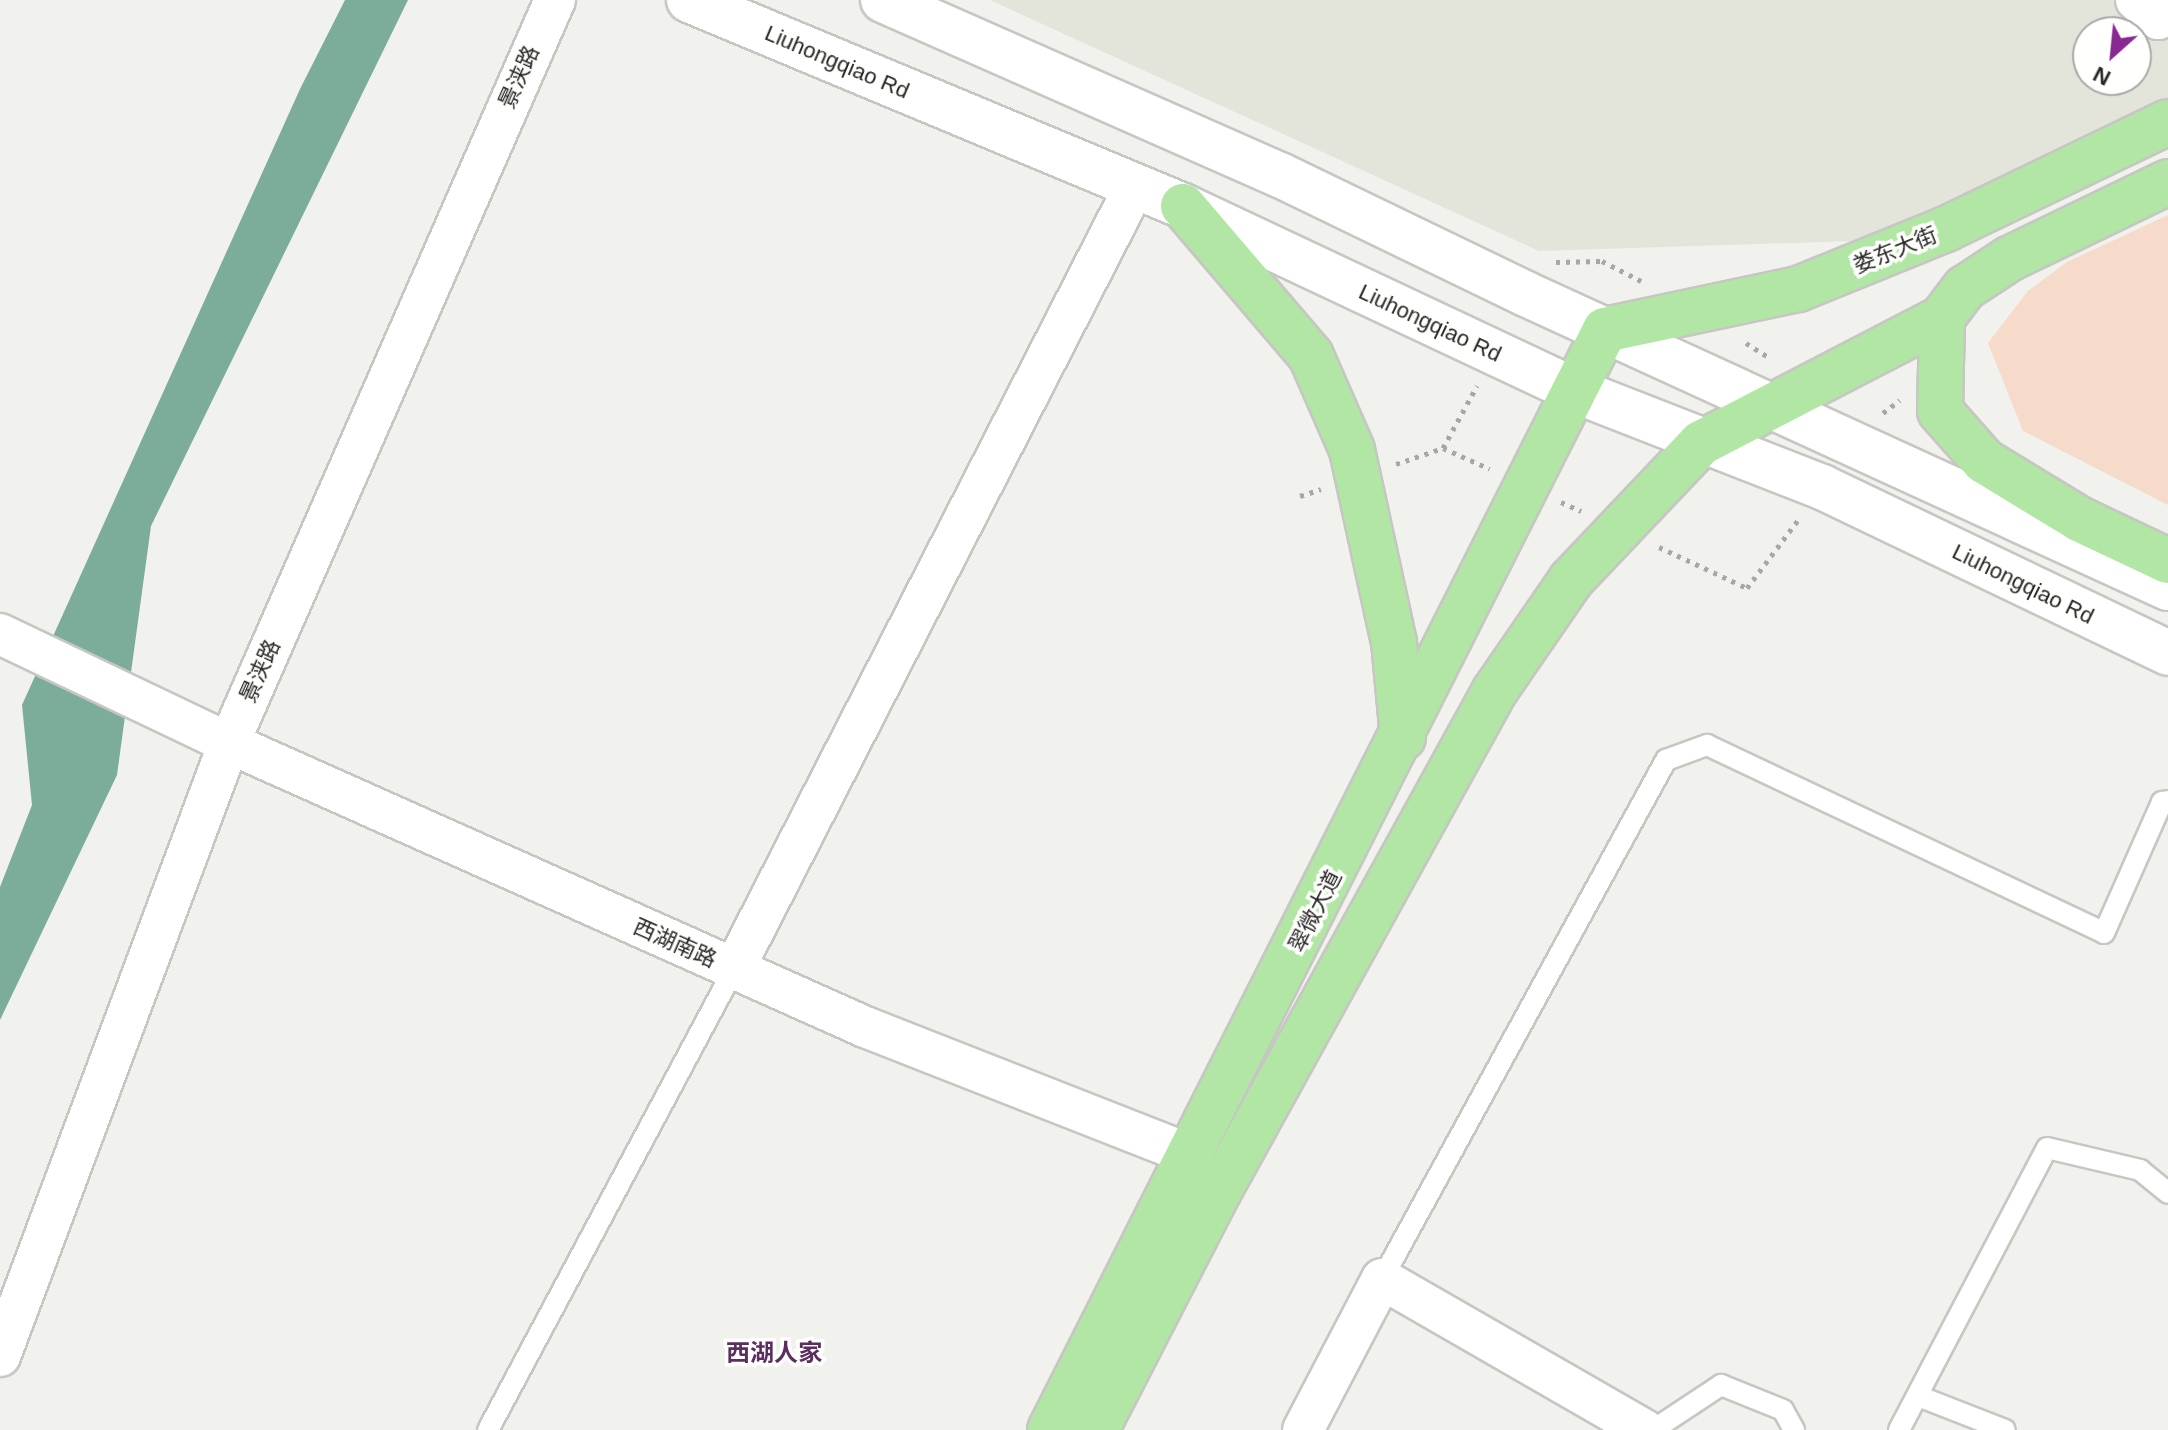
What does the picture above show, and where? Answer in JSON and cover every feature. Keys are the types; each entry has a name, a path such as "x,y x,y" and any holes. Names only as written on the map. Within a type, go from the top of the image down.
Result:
{"main road":[{"name":"Liuhongqiao Rd","path":"689,0 1183,206 1576,391 1701,443 1822,487 2168,653"},
{"path":"883,0 1280,175 1605,330 1772,403 2168,588"},
{"name":"娄东大街","path":"1605,330 1798,289 1946,229 2168,122"},
{"path":"1096,1430 1219,1191 1494,692 1571,580 1701,443 1772,403 1942,318 1965,288 2009,259 2168,182"},
{"path":"1183,206 1311,356 1352,450 1394,642 1403,738"},
{"path":"1942,318 1940,411 1984,461 2079,519 2168,561"},
{"name":"翠微大道","path":"1050,1430 1403,738 1605,330"}],"street":[{"name":"景浃路","path":"0,1356 229,743 555,0"},
{"path":"2136,0 2158,19 2168,14"},
{"path":"734,969 1135,186"},
{"name":"西湖南路","path":"8,638 229,743 865,1027 1191,1155"},
{"path":"1303,1430 1382,1279 1645,1430"}],"lane":[{"path":"1382,1279 1666,760 1707,745 2104,933 2162,802 2168,801"},
{"path":"488,1430 734,969"},
{"path":"1899,1430 2047,1148 2140,1170 2168,1193"},
{"path":"1653,1430 1721,1385 1783,1410 1794,1430"},
{"path":"1918,1396 2005,1430"}],"shaded area":[{"path":"345,0 408,0 151,526 117,775 0,1020 0,887 32,805 22,705 300,89"},
{"path":"990,0 2168,0 2168,106 1886,240 1539,251"},
{"path":"2168,215 2168,505 2023,431 1988,343 2028,291 2067,262"}],"district":[{"name":"西湖人家","path":"774,1353"}]}
